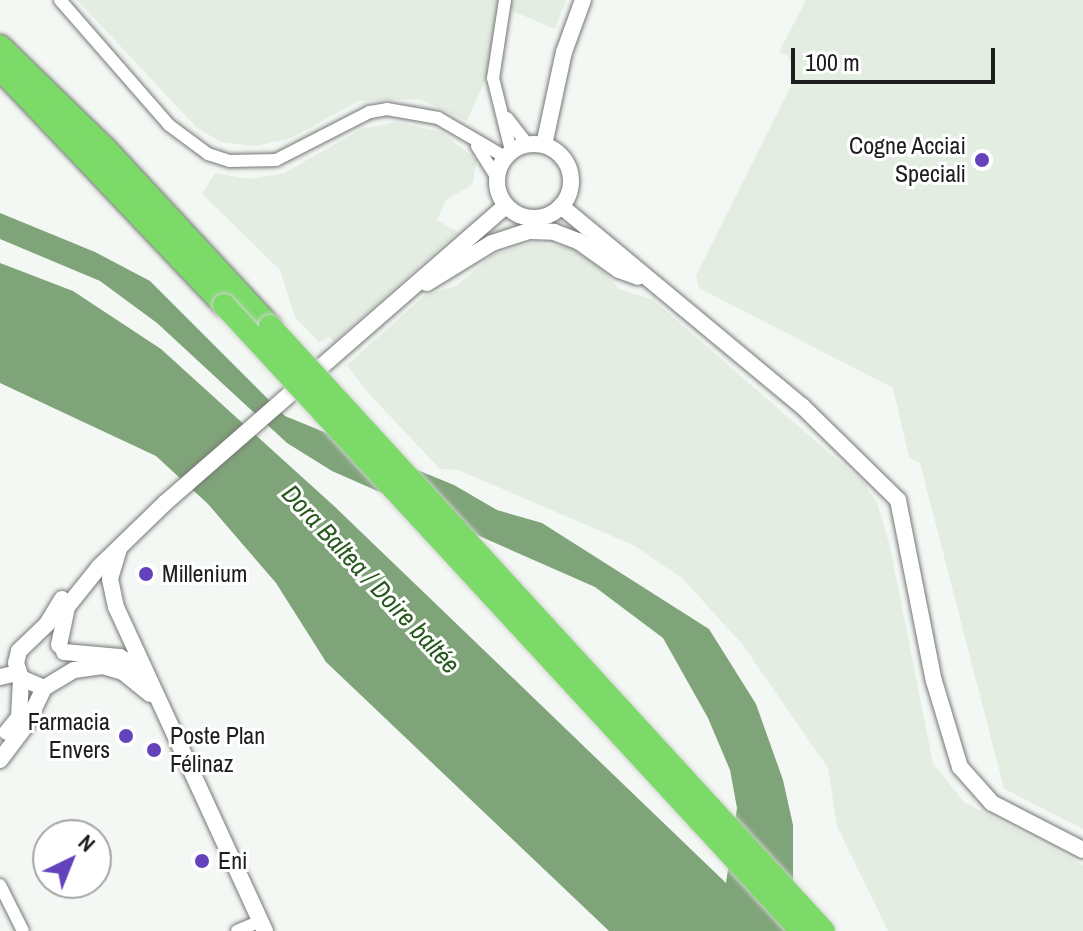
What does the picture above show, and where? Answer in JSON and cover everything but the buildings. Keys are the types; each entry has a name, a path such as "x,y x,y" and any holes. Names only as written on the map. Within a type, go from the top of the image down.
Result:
{"highway":[{"path":"0,46 106,149 824,931"},
{"path":"0,69 224,305 801,931"}],"street":[{"path":"60,0 169,125 208,154 230,161 276,160 370,112 387,109 438,118 473,141 508,154 536,144"},
{"path":"496,177 508,154 493,78 505,0"},
{"path":"536,144 583,0"},
{"path":"499,105 536,144 564,159 571,175 561,206 538,218 506,206"},
{"path":"473,141 496,177 506,206"},
{"path":"0,760 52,685 66,670 62,648 74,596 168,500 506,206"},
{"path":"561,206 802,406 898,500 934,681 960,767 992,803 1083,850"},
{"path":"411,290 446,275 492,243 530,231 554,232 578,241 619,270 651,281"},
{"path":"0,661 33,639 64,594 141,518 168,500"},
{"path":"119,547 111,591 155,699 263,926 237,931"},
{"path":"33,639 47,638 62,648 113,655 143,671"},
{"path":"0,740 19,717 19,651"},
{"path":"0,677 20,676 52,685 74,670 114,668 155,699"},
{"path":"0,885 23,931"}],"shaded area":[{"path":"77,0 566,0 555,29 498,5 487,76 467,121 419,99 359,101 289,139 255,146 221,142 197,128"},
{"name":"Cogne Acciai Speciali","path":"806,0 1083,0 1083,829 1004,789 920,463 909,457 893,388 699,288 696,276 795,78 788,56 779,52"},
{"path":"396,122 441,132 477,160 472,185 446,200 437,220 458,232 334,342 330,337 319,342 295,317 280,270 202,194 215,173 250,179 284,173 362,129"},
{"path":"531,243 569,247 599,266 619,289 653,300 864,483 878,505 890,547 933,763 964,802 1083,865 1083,931 888,931 837,826 828,768 742,644 682,578 633,545 458,470 440,469 368,393 347,365 424,296 458,285 492,255"}],"water":[{"name":"Dora Baltea / Doire baltée","path":"0,213 95,252 150,281 285,416 454,485 497,510 542,523 709,629 756,704 783,780 793,825 793,931 609,931 326,662 276,583 208,504 156,456 0,383 0,263 73,291 161,349 334,506 726,883 737,808 730,770 708,718 663,638 595,587 332,471 287,443 157,323 100,281 0,239"}],"place":[{"name":"Cogne Acciai Speciali","path":"982,160"},
{"name":"Millenium","path":"146,574"},
{"name":"Farmacia Envers","path":"126,736"},
{"name":"Poste Plan Félinaz","path":"154,750"},
{"name":"Eni","path":"202,861"}]}
